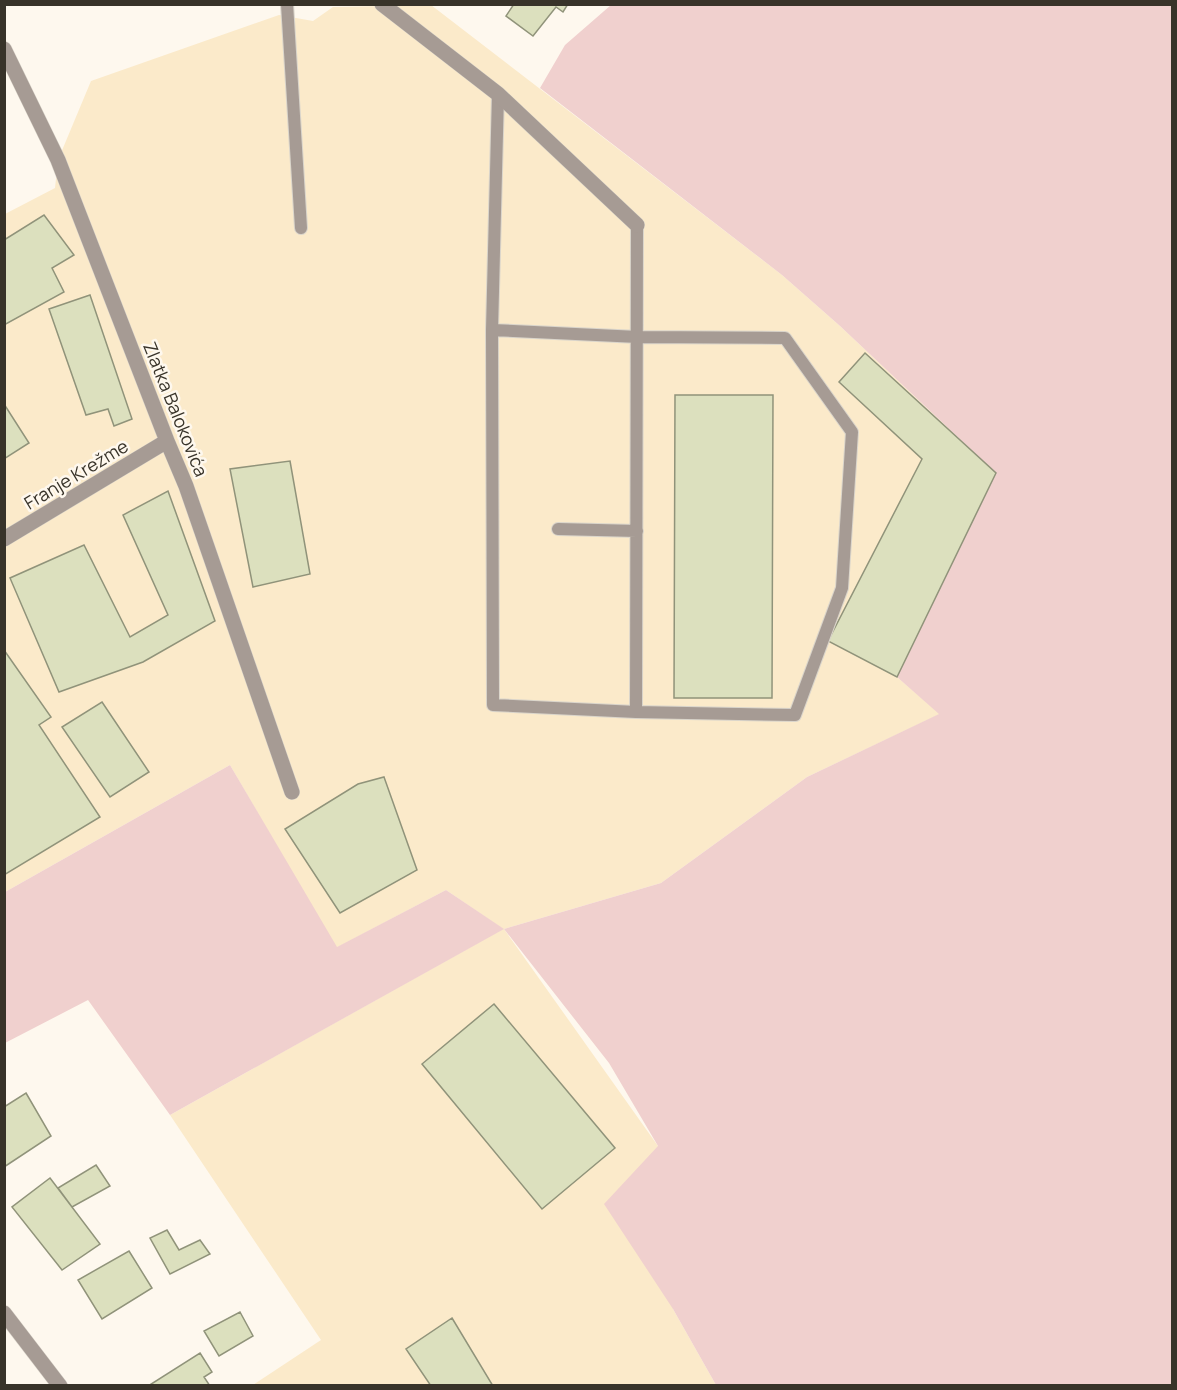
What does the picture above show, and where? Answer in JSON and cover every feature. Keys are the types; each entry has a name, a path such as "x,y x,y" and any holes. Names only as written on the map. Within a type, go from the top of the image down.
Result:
{"street":[{"path":"382,4 498,94 638,225"},
{"name":"Zlatka Balokovića","path":"4,49 58,160 186,486 292,792"},
{"name":"Franje Krežme","path":"4,539 167,441"},
{"path":"4,1313 60,1386"}],"lane":[{"path":"287,4 302,228"},
{"path":"492,330 638,337 785,338 852,432 842,588 795,715 636,712 494,705 492,330 498,94"},
{"path":"636,712 638,225"},
{"path":"558,529 638,531"}],"shaded area":[{"path":"431,5 782,275 840,326 996,473 897,677 940,714 807,777 661,883 504,929 658,1146 673,1309 716,1385 253,1385 321,1340 170,1115 503,929 446,890 336,948 230,765 5,892 5,214 55,188 58,160 91,81 279,15 313,21 333,7"},
{"path":"611,5 1172,5 1172,1385 716,1385 673,1309 604,1204 658,1146 609,1063 504,929 661,883 807,777 939,714 897,677 996,473 840,326 782,275 540,88 565,45"},
{"path":"230,765 337,947 446,890 504,929 170,1115 88,1000 5,1043 5,892"}],"building":[{"path":"514,4 568,4 563,12 556,7 533,36 506,16"},
{"path":"44,215 74,255 52,268 64,292 4,325 4,240"},
{"path":"90,295 132,419 114,426 108,409 86,415 49,309"},
{"path":"865,353 996,473 897,677 828,641 922,459 839,382"},
{"path":"675,395 773,395 772,698 674,698"},
{"path":"4,404 29,443 4,459"},
{"path":"290,461 310,574 253,587 230,469"},
{"path":"168,491 215,621 143,662 59,692 10,578 84,545 130,637 168,615 123,515"},
{"path":"4,650 51,717 39,725 100,817 4,875"},
{"path":"102,702 149,772 110,797 62,727"},
{"path":"384,777 417,870 340,913 285,829 358,784"},
{"path":"494,1004 615,1148 542,1209 422,1064"},
{"path":"26,1093 51,1136 4,1167 4,1107"},
{"path":"96,1165 110,1186 72,1207 58,1188"},
{"path":"50,1178 100,1244 62,1270 12,1207"},
{"path":"167,1230 179,1250 200,1240 210,1254 170,1274 150,1238"},
{"path":"129,1251 152,1288 102,1319 78,1280"},
{"path":"240,1312 253,1336 219,1356 204,1331"},
{"path":"452,1318 493,1386 431,1386 406,1349"},
{"path":"200,1353 212,1372 204,1377 210,1386 148,1386"}]}
